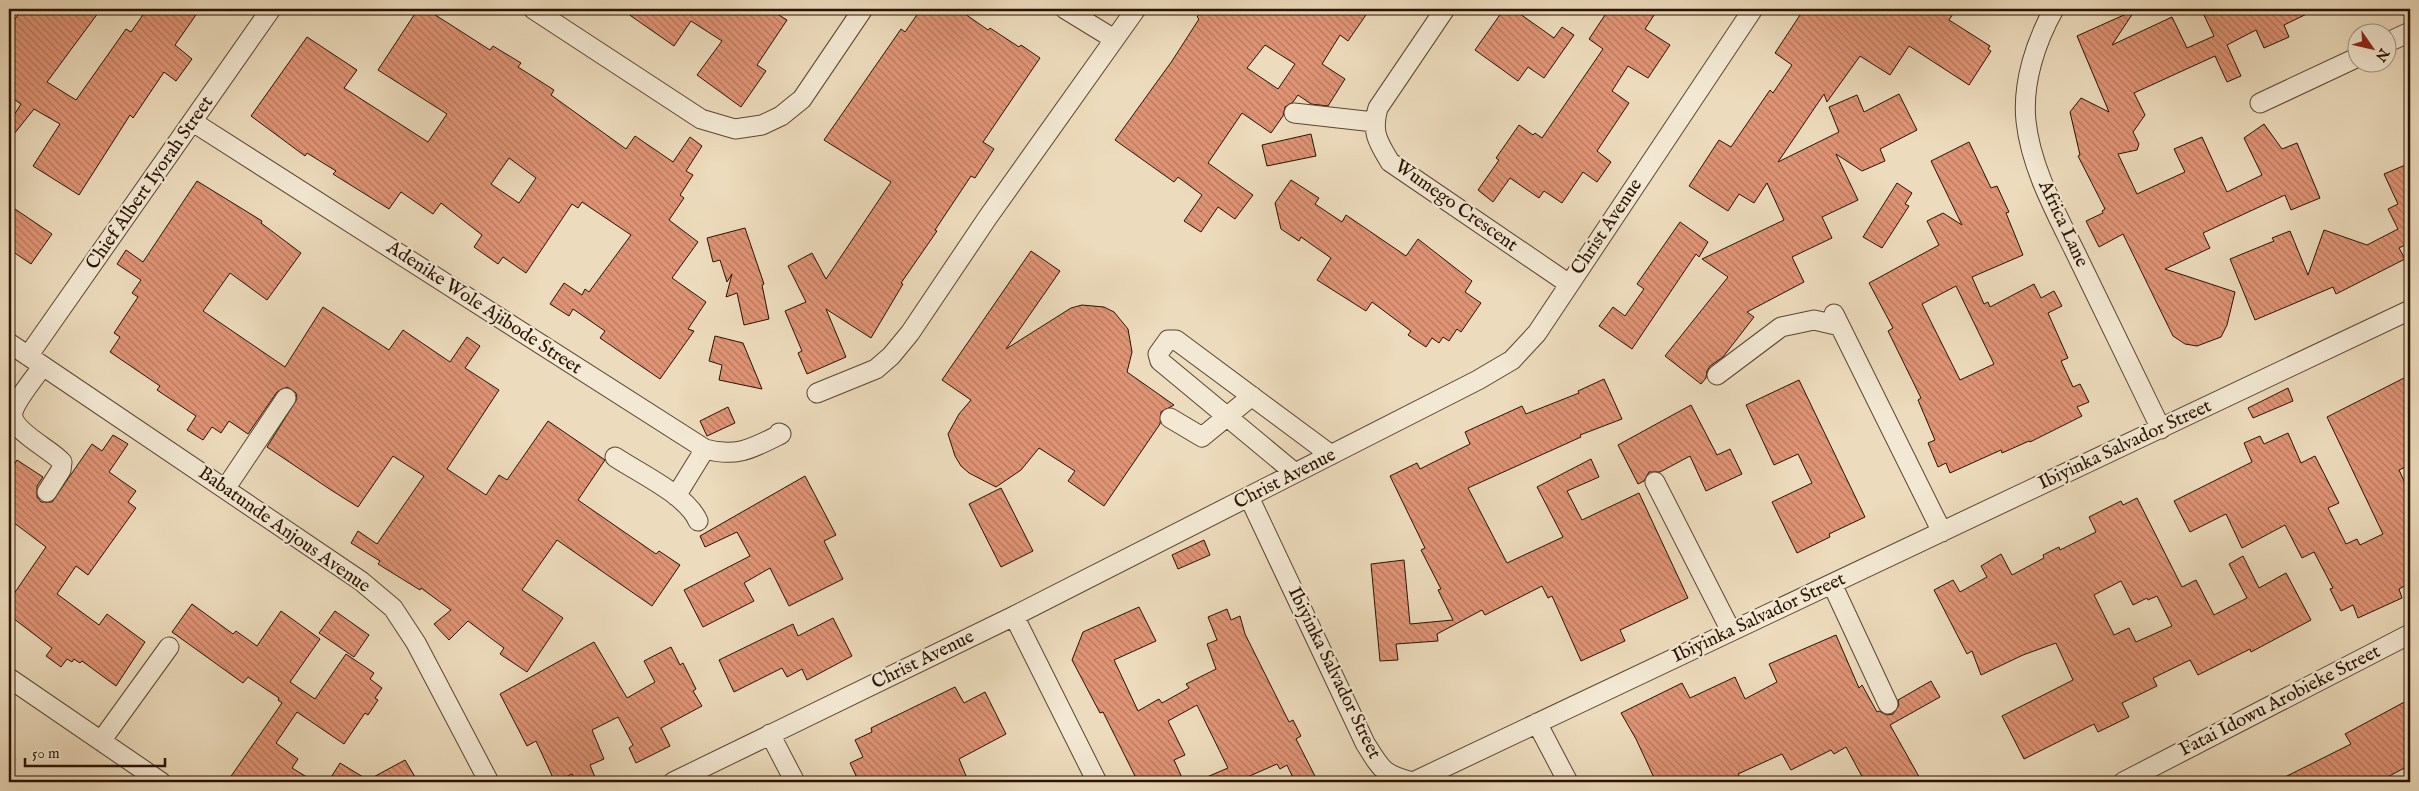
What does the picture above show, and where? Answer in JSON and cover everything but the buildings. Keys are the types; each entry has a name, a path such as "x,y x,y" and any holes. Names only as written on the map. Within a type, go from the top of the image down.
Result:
{"street":[{"name":"Chief Albert Iyorah Street","path":"47,492 61,470 62,462 56,455 17,427 13,420 13,411 36,361 193,122 271,9"},
{"path":"533,9 701,119 734,129 762,126 781,116 802,99 863,9"},
{"path":"1065,9 1114,39"},
{"path":"817,393 876,369 891,356 910,333 988,217 1136,9"},
{"path":"1294,113 1374,122 1378,108 1445,9"},
{"name":"Christ Avenue","path":"673,782 1014,616 1478,380 1512,360 1537,333 1753,9"},
{"name":"Africa Lane","path":"2054,9 2042,31 2029,75 2026,120 2036,163 2052,203 2161,429"},
{"path":"2396,38 2410,32"},
{"path":"2260,103 2346,63"},
{"name":"Adenike Wole Ajibode Street","path":"193,122 706,449 720,453 747,451 781,434 779,433"},
{"name":"Wumego Crescent","path":"1374,122 1375,134 1390,162 1569,284"},
{"name":"Ibiyinka Salvador Street","path":"1249,497 1365,743 1387,778 1413,782 2410,310"},
{"path":"1717,375 1781,327 1814,320 1837,320 1942,532"},
{"path":"1295,473 1158,359 1158,354 1168,340 1176,340 1331,455"},
{"name":"Babatunde Anjous Avenue","path":"9,343 362,581 393,608 416,643 489,782"},
{"path":"1170,418 1202,437 1252,396"},
{"path":"225,489 286,398"},
{"path":"676,496 706,449"},
{"path":"615,457 676,496 694,513 698,521"},
{"path":"1655,482 1731,631"},
{"path":"1832,584 1888,704"},
{"path":"1014,616 1097,782"},
{"name":"Fatai Idowu Arobieke Street","path":"2123,782 2410,634"},
{"path":"101,741 169,647"},
{"path":"9,678 161,782"},
{"path":"1537,723 1568,782"},
{"path":"770,734 794,782"}]}
